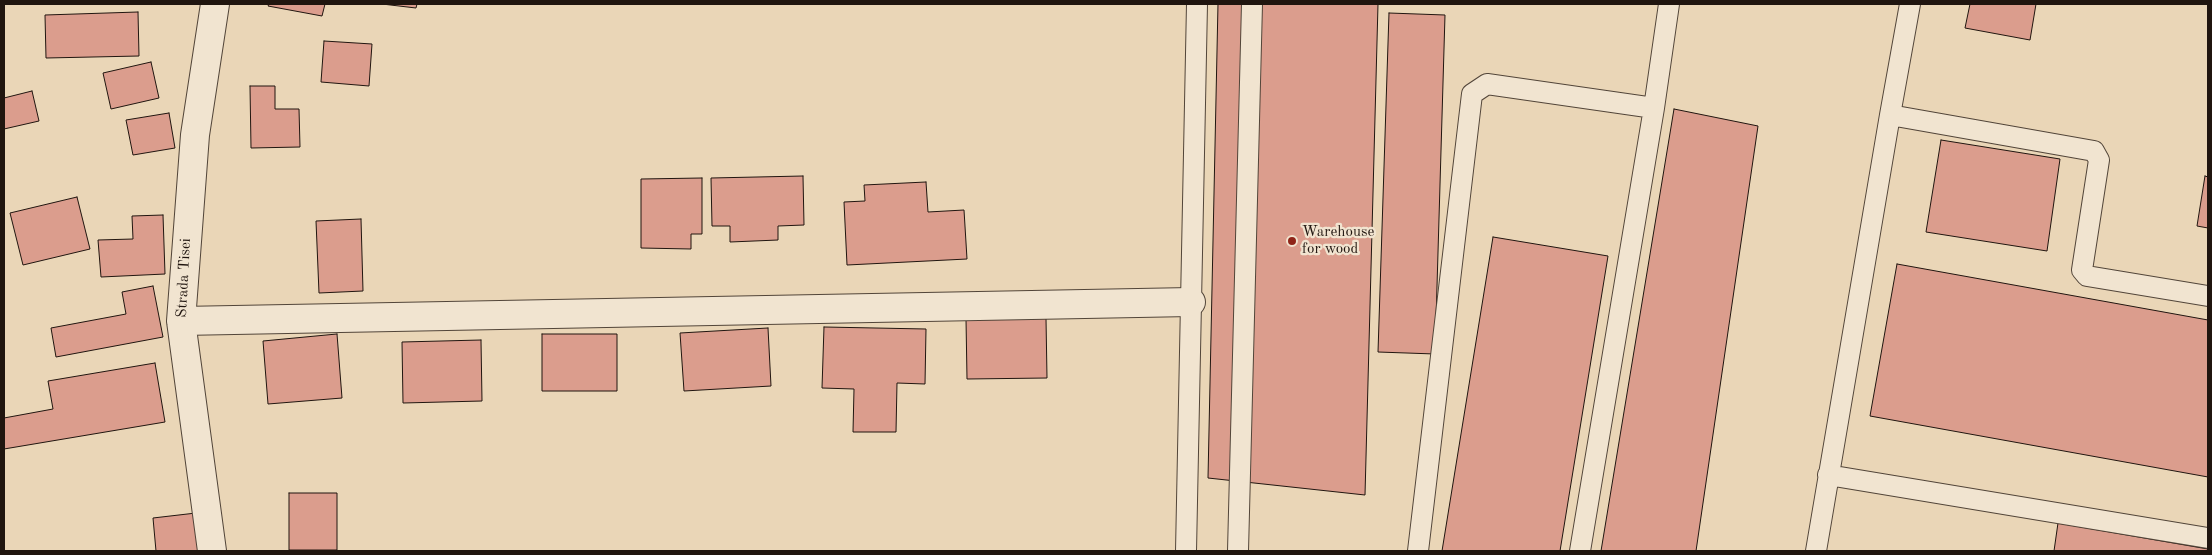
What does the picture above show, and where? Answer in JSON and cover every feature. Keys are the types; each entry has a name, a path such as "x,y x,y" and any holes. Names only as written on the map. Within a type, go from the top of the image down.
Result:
{"street":[{"name":"Strada Tisei","path":"212,551 181,321 195,135 215,4"},
{"path":"181,321 1191,302"}],"lane":[{"path":"1186,551 1197,4"},
{"path":"1238,551 1252,4"},
{"path":"1580,551 1654,108 1669,4"},
{"path":"1816,551 1910,4"},
{"path":"1418,551 1472,94 1487,84 1654,108"},
{"path":"1890,115 2094,151 2099,160 2082,270 2087,276 2208,296"},
{"path":"1828,475 2208,538"}],"building":[{"path":"269,4 325,4 322,16 268,6"},
{"path":"382,4 417,4 416,8"},
{"name":"Warehouse for wood","path":"1218,4 1378,4 1365,495 1208,478"},
{"path":"1970,4 2036,4 2030,40 1965,28"},
{"path":"138,12 139,56 46,58 45,15"},
{"path":"1389,13 1445,15 1435,354 1378,352"},
{"path":"324,41 372,44 369,86 321,82"},
{"path":"151,62 159,98 111,109 103,73"},
{"path":"250,86 275,86 275,109 299,109 300,147 251,148"},
{"path":"32,91 39,121 4,129 4,98"},
{"path":"1674,109 1758,126 1696,551 1601,551"},
{"path":"169,113 175,148 133,155 126,120"},
{"path":"1941,140 2060,159 2047,251 1926,232"},
{"path":"803,176 804,225 778,226 778,240 730,242 730,226 712,226 711,178"},
{"path":"2205,176 2208,177 2208,228 2197,226"},
{"path":"702,178 702,234 691,234 691,249 641,248 641,179"},
{"path":"926,182 928,212 964,210 967,259 847,265 844,202 865,201 864,185"},
{"path":"77,197 90,249 23,265 10,213"},
{"path":"163,215 165,274 101,277 98,240 133,239 132,216"},
{"path":"361,219 363,291 319,293 316,221"},
{"path":"1493,237 1608,256 1560,551 1442,551"},
{"path":"1897,264 2208,320 2208,477 1870,416"},
{"path":"153,286 163,337 56,357 51,328 126,314 122,292"},
{"path":"1046,318 1047,378 967,379 966,319"},
{"path":"824,327 926,329 925,384 897,383 896,432 853,432 854,389 822,388"},
{"path":"768,328 771,386 684,391 680,333"},
{"path":"337,334 342,398 268,404 263,341"},
{"path":"542,334 617,334 617,391 542,391"},
{"path":"481,340 482,401 403,403 402,342"},
{"path":"155,363 165,422 4,449 4,418 53,409 48,381"},
{"path":"289,493 337,493 337,550 289,550"},
{"path":"196,513 200,551 156,551 153,518"},
{"path":"2058,523 2208,549 2208,551 2054,551"}],"place":[{"name":"Warehouse for wood","path":"1292,241"}]}
